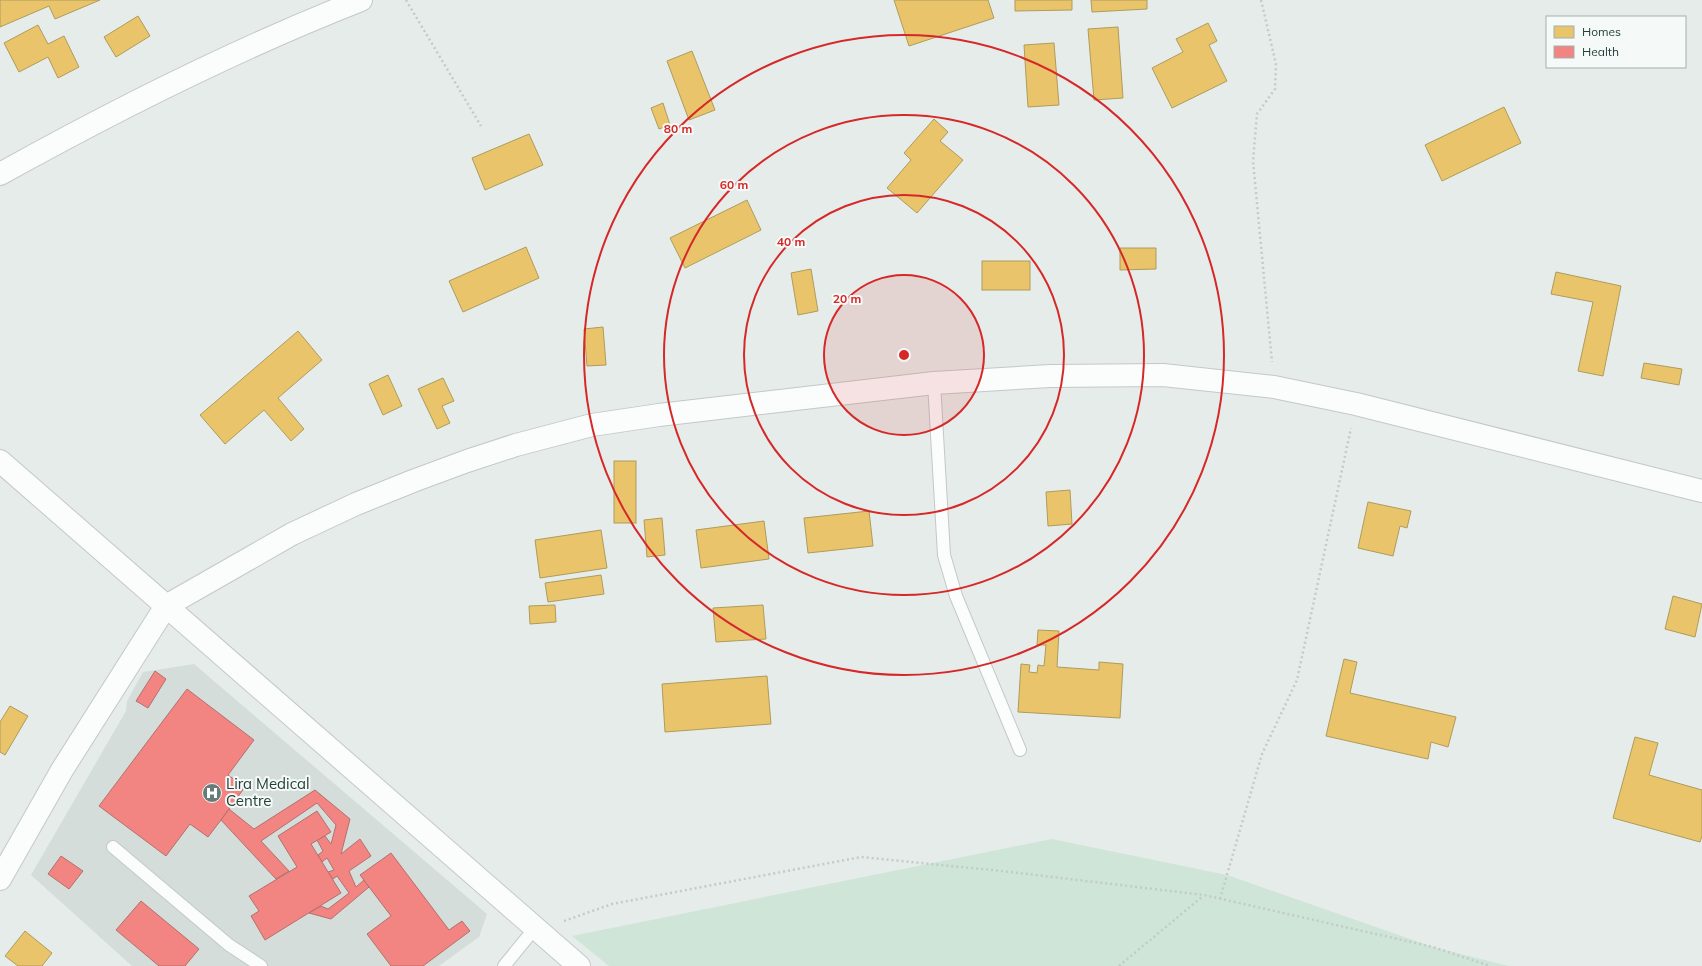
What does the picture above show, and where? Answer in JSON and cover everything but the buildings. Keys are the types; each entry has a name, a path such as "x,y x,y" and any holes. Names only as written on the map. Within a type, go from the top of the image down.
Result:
{"street":[{"path":"0,174 88,125 236,53 361,0"},
{"path":"0,879 62,770 166,606 292,534 356,504 413,481 516,445 592,425 659,415 934,383 1050,376 1163,375 1274,387 1356,404 1702,491"},
{"path":"0,461 579,966"}],"lane":[{"path":"934,383 944,555 956,596 1020,750"},
{"path":"113,848 229,946 261,966"},
{"path":"504,966 540,932"}],"path":[{"path":"406,0 481,126"},
{"path":"1261,0 1276,64 1276,89 1257,114 1253,161 1274,387"},
{"path":"1220,899 1262,754 1297,680 1356,404"},
{"path":"540,932 612,904 860,857 1002,871 1204,895 1433,947 1490,966"},
{"path":"1119,966 1204,895"}],"shaded area":[{"name":"Lira Medical Centre","path":"194,664 487,914 479,937 439,966 132,966 31,875 126,711 127,701 143,672"}],"green space":[{"path":"1052,839 1227,875 1433,947 1509,966 609,966 572,936"}],"place":[{"name":"Lira Medical Centre","path":"212,793"}]}
